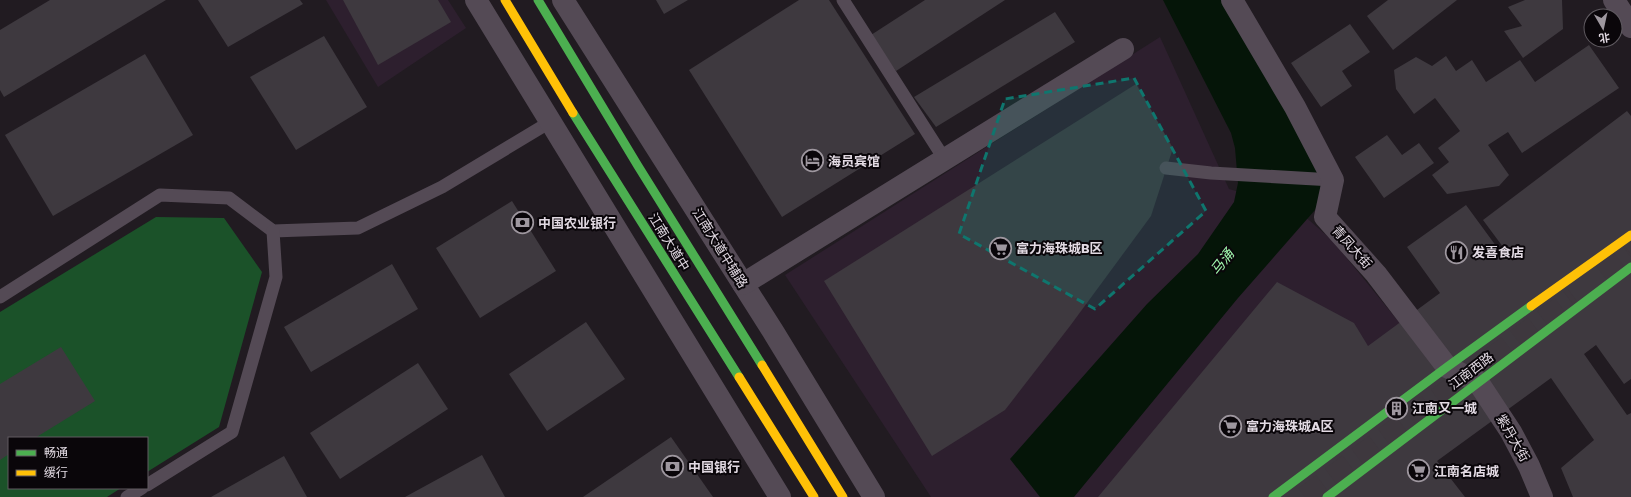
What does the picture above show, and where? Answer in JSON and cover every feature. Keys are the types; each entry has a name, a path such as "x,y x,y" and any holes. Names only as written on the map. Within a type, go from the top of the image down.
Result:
{"main road":[{"name":"江南大道中","path":"505,0 570,108 814,497"},
{"name":"江南大道中","path":"538,0 843,497"},
{"path":"1273,497 1447,367 1631,235"},
{"name":"江南西路","path":"1327,497 1631,267"}],"street":[{"path":"476,0 780,497"},
{"name":"江南大道中辅路","path":"563,0 743,284 874,497"},
{"path":"1232,0 1295,107 1329,180"},
{"path":"1614,0 1631,27"},
{"path":"743,284 1123,49"},
{"path":"550,122 570,108"},
{"path":"622,139 643,127"},
{"name":"青凤大街","path":"1329,180 1325,217 1376,274 1447,367 1478,382"},
{"name":"紫丹大街","path":"1478,382 1511,432 1529,466 1542,497"}],"lane":[{"path":"843,0 945,160"},
{"path":"0,297 160,195 229,198 272,231 358,228 442,187 550,122"},
{"path":"1166,168 1329,180"},
{"path":"148,484 232,432 276,277 272,231"},
{"path":"129,497 141,489"}],"highlighted area":[{"path":"1134,78 1206,211 1095,309 959,234 1005,99"}],"shaded area":[{"path":"326,0 448,0 466,28 378,87"},
{"path":"1160,37 1229,189 1295,208 1332,240 1421,349 1228,497 931,497 785,275"}],"green space":[{"path":"156,217 224,218 262,272 219,427 148,471 148,437 8,437 8,489 119,489 107,497 0,497 0,312"}],"water":[{"name":"马涌","path":"1163,0 1229,0 1321,177 1320,200 1315,210 1238,298 1074,497 1040,497 1010,459 1147,304 1198,254 1234,202 1238,183 1235,148 1231,133"}],"building":[{"path":"50,0 166,0 4,97 0,90 0,30"},
{"path":"198,0 300,0 303,4 228,47"},
{"path":"343,0 438,0 451,22 378,65"},
{"path":"656,0 688,0 664,14"},
{"path":"799,0 829,0 915,134 782,217 689,70"},
{"path":"925,0 1005,0 896,71 871,35"},
{"path":"1388,0 1457,0 1393,50 1367,16"},
{"path":"1525,0 1562,0 1563,29 1523,58 1504,31 1522,26 1508,7"},
{"path":"1055,12 1075,42 936,127 914,97"},
{"path":"1350,24 1370,52 1342,71 1352,86 1321,107 1291,63"},
{"path":"324,36 367,107 296,150 250,77"},
{"path":"1585,48 1591,48 1619,88 1522,153 1508,132 1488,145 1509,175 1499,186 1447,194 1432,175 1449,162 1438,148 1460,131 1435,98 1414,114 1396,89 1394,70 1416,57 1432,66 1446,56 1456,71 1472,60 1486,82 1520,60 1535,82"},
{"path":"145,54 193,135 53,216 5,135"},
{"name":"富力海珠城B区","path":"1136,84 1173,148 1151,216 1070,326 1005,410 932,456 824,281"},
{"path":"1627,111 1631,116 1631,379 1624,384 1596,345 1584,354 1627,415 1631,413 1631,497 1573,497 1561,468 1594,440 1551,378 1437,461 1465,497 1098,497 1277,282 1354,323 1368,346 1440,293 1407,247 1466,205 1499,250 1503,247 1483,220"},
{"path":"1387,135 1402,155 1419,143 1434,163 1384,198 1355,157"},
{"path":"512,201 556,271 480,318 436,248"},
{"path":"392,264 418,309 311,372 284,327"},
{"path":"586,322 625,379 547,431 509,374"},
{"path":"61,347 95,401 37,437 8,437 8,455 0,460 0,384"},
{"path":"418,363 448,409 340,479 310,433"},
{"path":"671,437 713,497 583,497"},
{"path":"482,455 505,497 405,497"},
{"path":"284,456 307,497 211,497"}],"tunnel":[{"path":"1603,275 1631,254"},
{"path":"1305,497 1574,297"}],"traffic: fast":[{"path":"538,0 638,166 762,365"},
{"path":"573,113 739,377"},
{"path":"1327,497 1631,267"},
{"path":"1273,497 1531,306"}],"traffic: slow":[{"path":"505,0 573,113"},
{"path":"1531,306 1631,235"},
{"path":"762,365 843,497"},
{"path":"739,377 814,497"}],"place":[{"name":"海员宾馆","path":"812,161"},
{"name":"中国农业银行","path":"522,223"},
{"name":"富力海珠城B区","path":"1001,248"},
{"name":"发喜食店","path":"1456,252"},
{"name":"江南又一城","path":"1396,408"},
{"name":"富力海珠城A区","path":"1230,426"},
{"name":"中国银行","path":"673,467"},
{"name":"江南名店城","path":"1418,471"}]}
